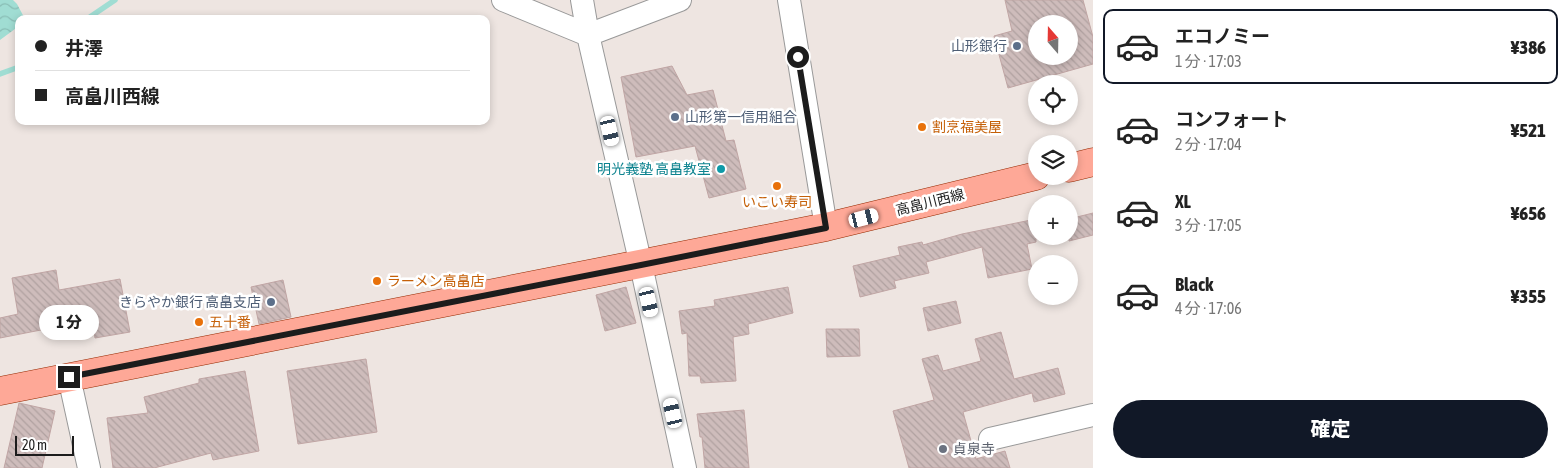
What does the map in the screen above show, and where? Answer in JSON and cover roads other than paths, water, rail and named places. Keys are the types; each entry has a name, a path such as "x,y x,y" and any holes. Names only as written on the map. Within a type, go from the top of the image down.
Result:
{"main road":[{"path":"1078,166 1093,162"},
{"name":"高畠川西線","path":"0,391 826,228 1028,178"}],"street":[{"path":"504,0 588,35 680,0"},
{"path":"582,0 588,35 685,468"},
{"path":"789,0 826,228"},
{"path":"69,377 89,468"},
{"path":"990,439 1093,415"}],"water":[{"path":"0,0 13,0 23,15 15,15 15,29 0,40"}],"waterway":[{"path":"93,15 115,0"},
{"path":"0,74 15,68"}],"place":[{"name":"山形銀行","path":"1017,46"},
{"name":"山形第一信用組合","path":"675,117"},
{"name":"割烹福美屋","path":"922,127"},
{"name":"明光義塾 高畠教室","path":"721,169"},
{"name":"いこい寿司","path":"777,186"},
{"name":"ラーメン高畠店","path":"377,281"},
{"name":"きらやか銀行 高畠支店","path":"271,302"},
{"name":"五十番","path":"199,322"},
{"name":"貞泉寺","path":"943,449"}]}
